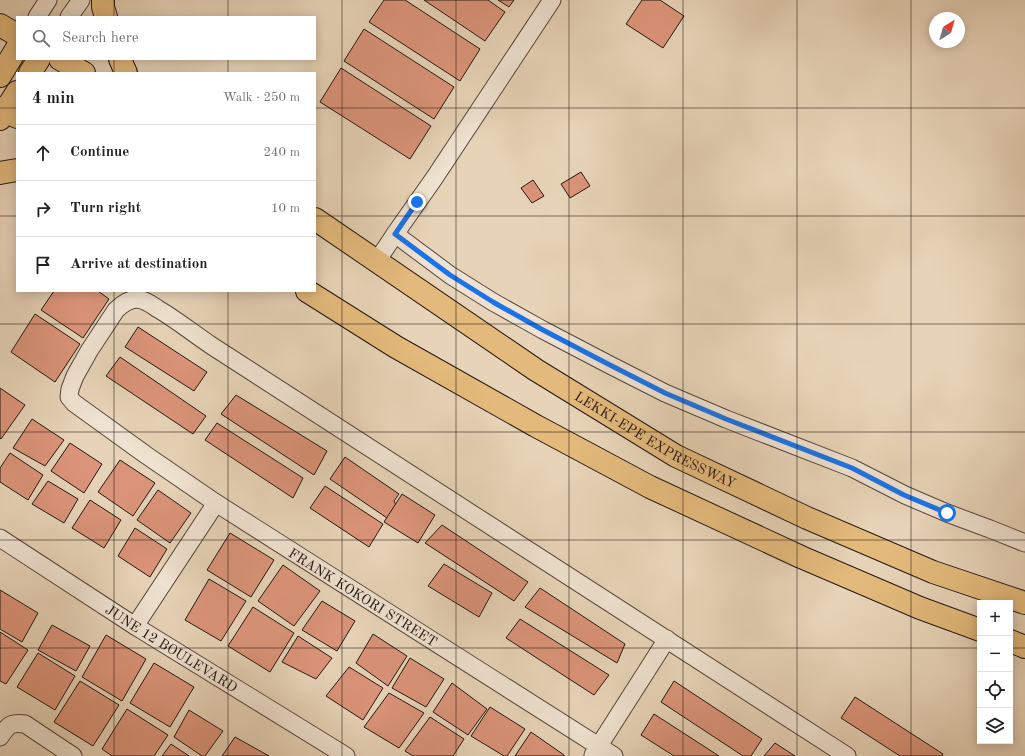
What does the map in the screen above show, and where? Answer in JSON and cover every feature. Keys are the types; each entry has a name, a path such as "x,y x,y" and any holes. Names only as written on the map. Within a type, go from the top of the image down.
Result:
{"main road":[{"path":"103,0 106,16"},
{"path":"0,25 16,34"},
{"path":"0,76 16,50"},
{"path":"31,72 38,60"},
{"path":"62,60 82,72"},
{"path":"120,60 126,72"},
{"path":"6,114 16,94"},
{"path":"0,173 16,170"},
{"name":"LEKKI-EPE EXPRESSWAY","path":"316,220 536,370 676,456 807,518 933,572 1025,603"},
{"path":"316,230 359,249"},
{"path":"309,292 396,347 536,426 650,487 801,557 920,608 977,629"},
{"path":"1013,642 1025,647"}],"street":[{"path":"38,16 48,0"},
{"path":"69,16 81,0"},
{"path":"377,261 435,177 552,0"},
{"path":"395,234 450,275 493,302 543,330 665,393 746,427 852,468 904,495 1025,543"},
{"name":"FRANK KOKORI STREET","path":"614,756 596,751 216,504 74,403 69,397 70,389 75,376 116,310 130,300 144,300 212,346 847,756"},
{"path":"135,626 216,504"},
{"name":"JUNE 12 BOULEVARD","path":"0,538 135,626 346,756"},
{"path":"596,751 667,639"},
{"path":"0,737 11,724 25,724 73,756"}],"building":[{"path":"384,0 405,0 480,49 460,81 369,22"},
{"path":"424,0 488,0 505,12 485,41"},
{"path":"498,0 514,0 509,7"},
{"path":"642,0 660,0 684,16 663,48 626,24"},
{"path":"364,29 454,87 434,119 344,61"},
{"path":"341,68 431,126 410,159 320,102"},
{"path":"581,172 590,186 570,198 561,184"},
{"path":"533,180 544,196 532,203 521,188"},
{"path":"53,292 99,292 109,299 83,338 41,310"},
{"path":"35,314 80,344 55,382 11,352"},
{"path":"138,327 207,372 194,391 125,347"},
{"path":"120,357 206,416 193,434 106,376"},
{"path":"0,388 25,405 1,439 0,438"},
{"path":"236,395 327,451 314,475 221,414"},
{"path":"32,419 64,440 45,466 13,448"},
{"path":"217,423 303,478 293,498 205,440"},
{"path":"70,443 102,464 84,493 51,471"},
{"path":"10,453 43,475 28,500 0,482 0,468"},
{"path":"345,457 399,494 394,501 396,505 387,518 330,479"},
{"path":"120,460 155,483 133,516 98,492"},
{"path":"48,481 78,499 64,523 32,504"},
{"path":"325,486 383,524 369,547 310,508"},
{"path":"158,490 191,513 170,543 137,520"},
{"path":"402,494 435,515 418,543 384,522"},
{"path":"90,500 121,520 104,548 72,528"},
{"path":"442,525 528,582 514,601 425,543"},
{"path":"135,528 167,549 150,577 118,556"},
{"path":"230,533 274,560 251,597 207,570"},
{"path":"444,564 492,593 479,617 428,586"},
{"path":"283,565 320,591 294,626 258,601"},
{"path":"209,579 246,601 221,641 185,620"},
{"path":"540,588 625,644 617,663 525,607"},
{"path":"0,590 38,613 22,642 0,629"},
{"path":"322,601 355,621 337,651 302,630"},
{"path":"253,607 294,633 270,672 228,646"},
{"path":"520,619 609,675 594,695 506,638"},
{"path":"52,625 90,646 76,671 38,650"},
{"path":"0,632 28,650 6,684 0,681"},
{"path":"373,634 407,656 388,686 356,663"},
{"path":"106,635 146,659 122,701 82,677"},
{"path":"298,636 332,658 316,679 282,662"},
{"path":"38,653 75,676 55,710 17,687"},
{"path":"410,658 444,679 426,707 392,688"},
{"path":"154,663 194,687 170,727 130,703"},
{"path":"349,667 383,688 363,720 326,696"},
{"path":"80,681 119,705 93,746 54,722"},
{"path":"674,681 762,739 751,756 743,756 661,702"},
{"path":"452,683 487,709 468,735 433,712"},
{"path":"389,693 424,713 399,748 364,727"},
{"path":"855,697 943,754 942,756 900,756 841,718"},
{"path":"490,707 525,729 507,756 504,756 471,736"},
{"path":"127,709 168,735 154,756 112,756 102,749"},
{"path":"189,710 223,731 205,756 202,756 174,737"},
{"path":"654,714 719,756 674,756 641,735"},
{"path":"430,717 464,739 453,756 413,756 405,751"},
{"path":"531,732 564,755 564,756 515,756"},
{"path":"235,737 269,756 222,756"},
{"path":"775,743 795,756 764,756"},
{"path":"171,744 189,756 162,756"}],"route":[{"path":"417,202 395,234 427,256 450,275 493,302 543,330 665,393 726,419 852,468 904,495 947,513"}]}
